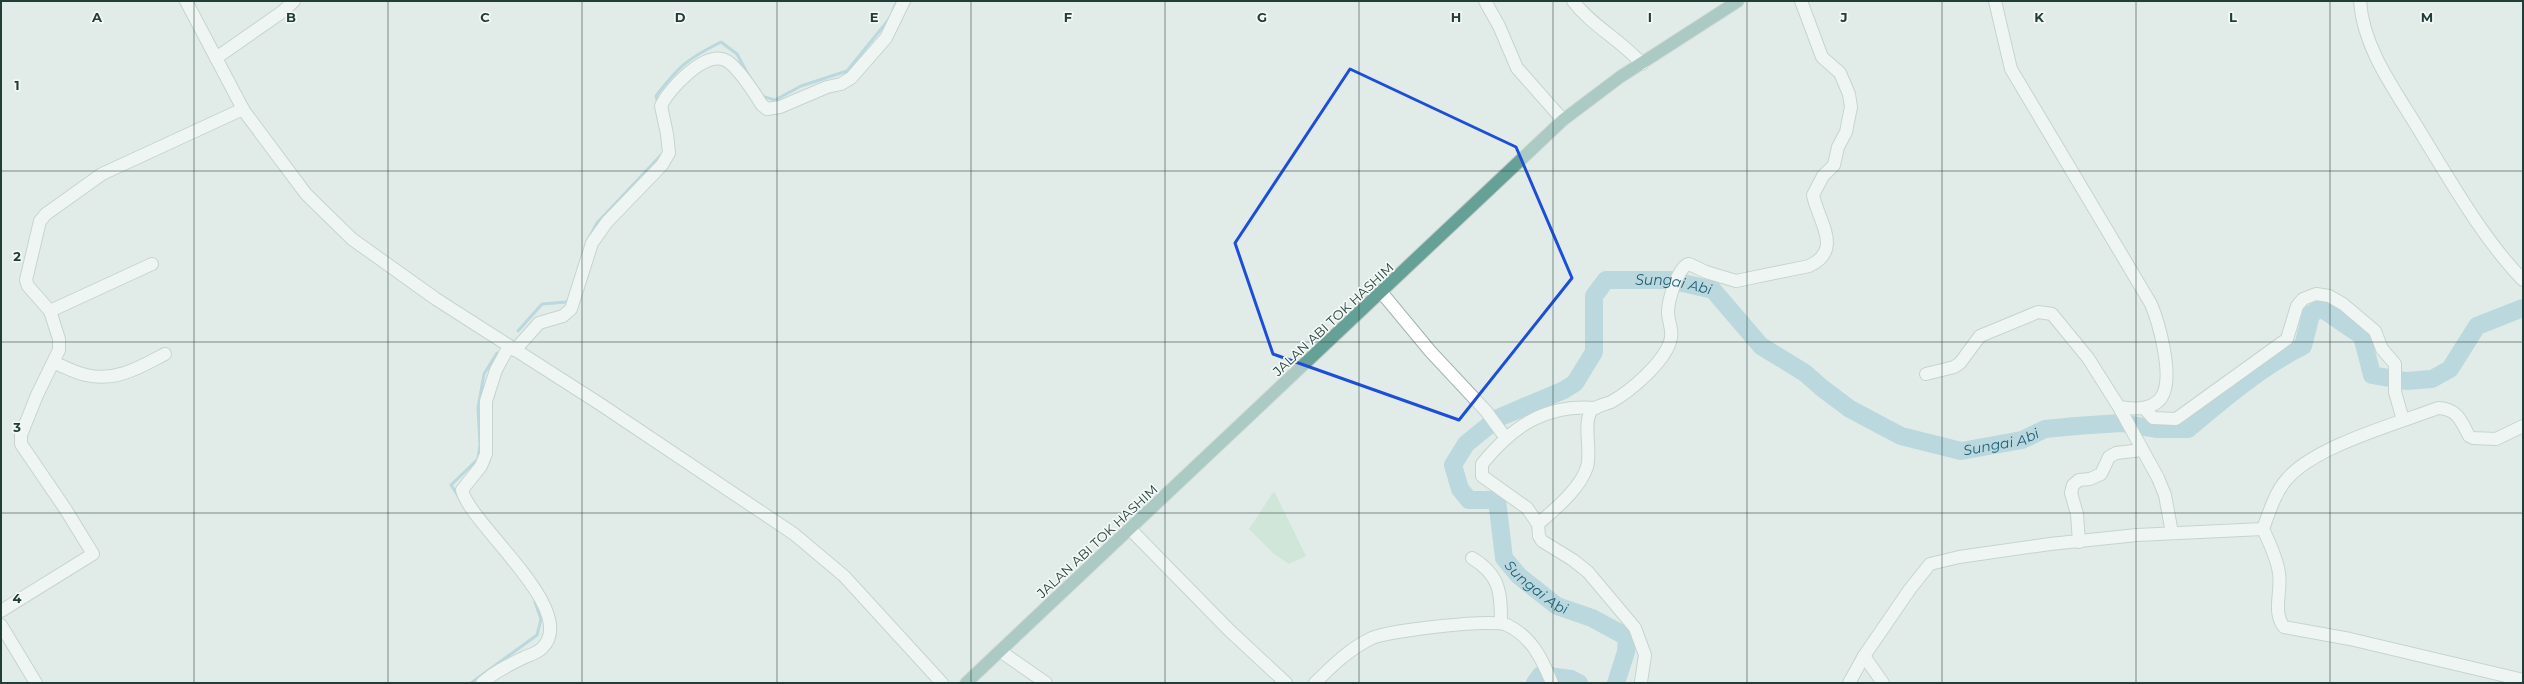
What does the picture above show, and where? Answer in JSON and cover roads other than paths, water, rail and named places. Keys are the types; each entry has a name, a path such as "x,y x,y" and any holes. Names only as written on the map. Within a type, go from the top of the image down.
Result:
{"main road":[{"name":"JALAN ABI TOK HASHIM","path":"966,683 1382,292 1562,120 1642,64 1738,1"}],"street":[{"path":"186,1 243,109 306,194 352,239 436,300 600,404 794,534 844,576 942,683"},
{"path":"216,58 282,12 294,1"},
{"path":"482,683 510,664 542,649 548,641 549,631 545,606 537,593 506,549 478,517 466,500 462,490 481,466 486,454 486,401 496,370 512,348 539,323 563,316 571,309 576,300 586,258 592,243 607,222 662,165 669,153 668,134 661,106 683,76 708,61 718,58 725,60 734,67 762,105 767,108 780,107 827,87 842,84 851,78 886,38 904,1"},
{"path":"1485,1 1499,26 1517,68 1562,120"},
{"path":"1573,1 1585,15 1628,48 1642,64"},
{"path":"1538,524 1558,505 1584,474 1590,456 1587,435 1590,415 1596,408 1612,401 1625,392 1662,358 1672,337 1668,312 1672,292 1683,267 1689,264 1706,272 1736,281 1810,266 1820,261 1826,253 1827,237 1813,195 1823,176 1834,165 1838,146 1846,132 1851,107 1849,94 1840,73 1822,57 1801,1"},
{"path":"1995,1 2011,69 2057,150 2142,287 2156,315 2162,342 2166,385 2164,393 2145,409 2119,407"},
{"path":"2360,1 2363,25 2392,84 2465,204 2523,280"},
{"path":"1,611 93,554 66,510 21,444 21,435 37,395 59,350 59,339 50,311 28,286 26,280 37,230 46,214 102,174 243,109"},
{"path":"50,311 152,264"},
{"path":"1382,292 1430,351 1486,411 1505,437"},
{"path":"2145,409 2153,418 2176,419 2288,339 2297,306 2302,299 2316,294 2334,299 2365,321 2375,331 2382,349 2395,364 2395,392 2404,420"},
{"path":"1926,374 1960,364 1980,336 2038,312 2052,314 2088,358 2119,407 2165,495 2172,533"},
{"path":"54,362 85,375 103,378 126,373 165,354"},
{"path":"1596,408 1576,406 1546,414 1505,437 1482,464 1482,476 1527,508 1538,524 1539,536 1542,541 1573,560 1588,572 1635,628 1645,655 1641,682"},
{"path":"2523,426 2496,439 2469,436 2462,420 2450,409 2438,408 2404,420 2313,458 2287,478 2263,528 2279,571 2280,584 2278,616 2284,627 2350,639 2523,680"},
{"path":"2079,542 2077,514 2070,494 2073,485 2079,480 2090,479 2102,474 2109,457 2116,453 2142,450"},
{"path":"1849,683 1864,656 1910,589 1930,564 2004,550 2137,535 2263,528"},
{"path":"1130,529 1229,630 1286,683"},
{"path":"1472,558 1490,571 1497,583 1501,603 1501,623"},
{"path":"1315,683 1351,650 1381,635 1441,626 1501,623 1527,638 1538,653 1552,683"},
{"path":"1,626 36,683"},
{"path":"1000,651 1046,683"},
{"path":"1864,656 1883,683"}],"waterway":[{"path":"893,10 897,1"},
{"path":"761,96 775,100 801,86 847,71 890,18"},
{"path":"658,103 656,96 671,77 684,64 700,53 721,42 737,54 750,78"},
{"path":"589,238 597,223 662,154"},
{"name":"Sungai Abi","path":"1498,418 1564,390 1575,383 1594,352 1594,296 1606,280 1670,280 1713,290 1761,346 1805,373 1850,409 1901,436 1961,451 2022,440 2045,429 2121,423 2156,429 2188,429 2257,374 2303,346 2311,314 2321,308 2362,336 2372,375 2406,381 2432,379 2450,369 2477,326 2523,308"},
{"path":"518,331 542,304 567,302 568,300"},
{"path":"460,499 451,485 478,459 480,445 478,408 484,374 497,353"},
{"name":"Sungai Abi","path":"1488,426 1466,444 1453,465 1460,489 1469,500 1497,500 1504,558 1519,576 1557,606 1592,618 1627,637 1626,652 1616,683"},
{"path":"471,683 537,635 541,619 535,602"},
{"name":"Sungai Abi","path":"1535,683 1541,675 1571,679 1579,683"}]}
